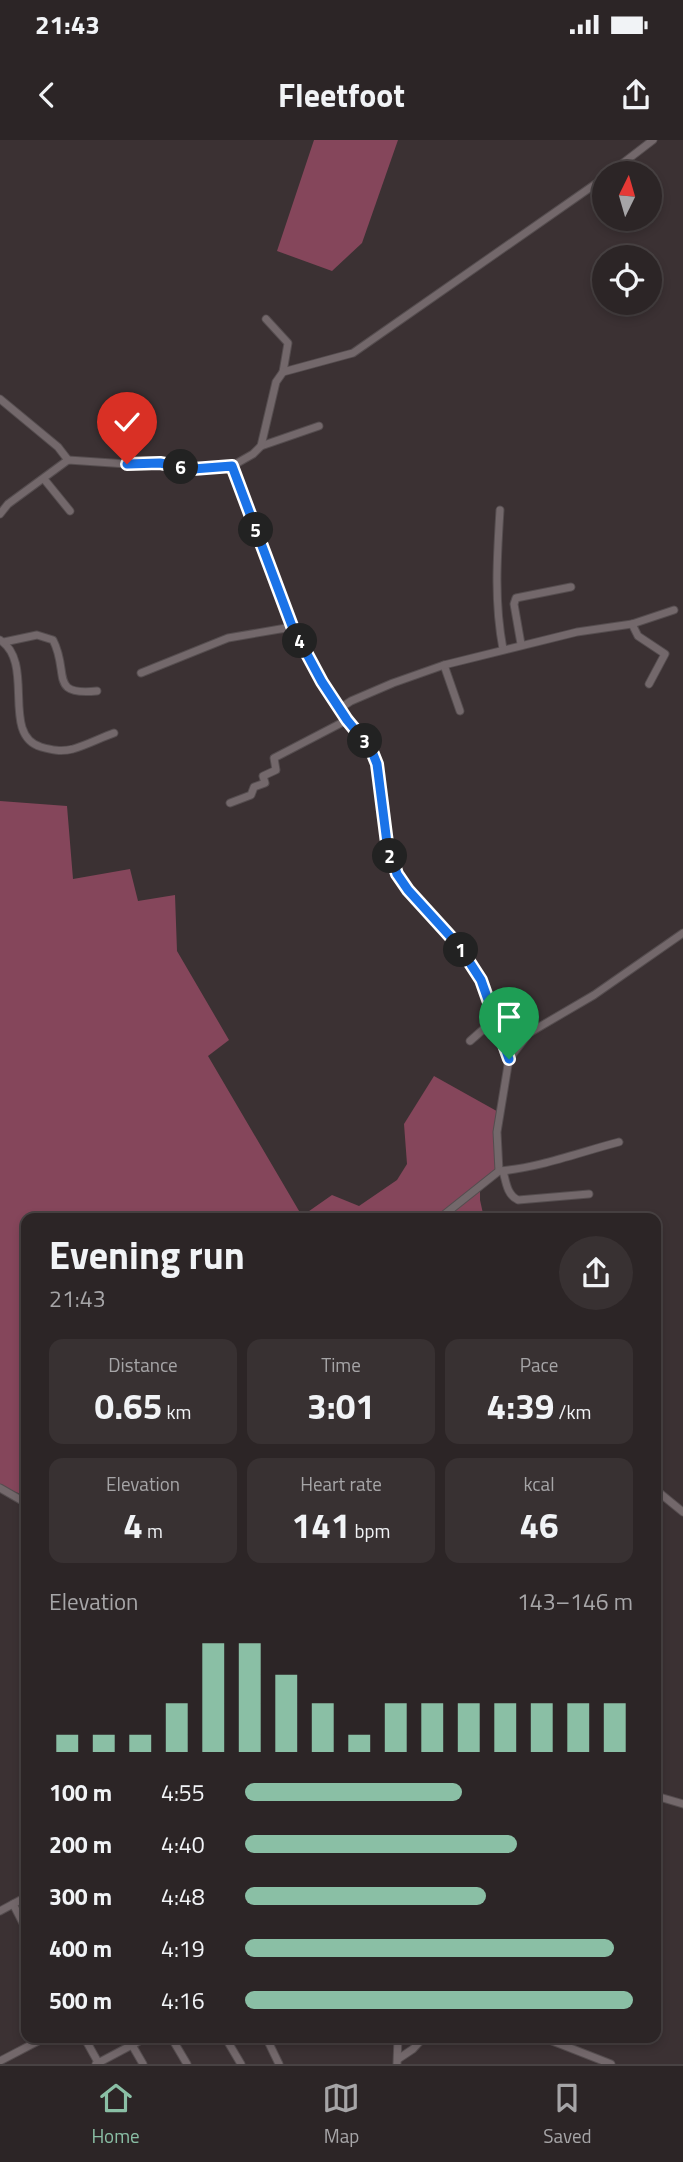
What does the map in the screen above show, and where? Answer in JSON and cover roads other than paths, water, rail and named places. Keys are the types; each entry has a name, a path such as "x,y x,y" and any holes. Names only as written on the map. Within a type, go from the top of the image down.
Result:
{"street":[{"path":"626,161 653,140"},
{"path":"283,372 353,353 592,186"},
{"path":"261,446 276,382 283,372 288,343 266,319"},
{"path":"0,399 58,447 68,460"},
{"path":"0,514 8,504 68,460 160,463 193,469 232,466 261,446 319,426"},
{"path":"232,466 292,626 339,709 371,749 377,764 387,843 397,874 466,957 481,980 509,1059 497,1132 501,1171 509,1192 518,1200 589,1194"},
{"path":"44,479 70,511"},
{"path":"500,510 495,582 503,649"},
{"path":"521,644 514,604 516,598 571,587"},
{"path":"496,603 514,604"},
{"path":"339,709 361,696 444,665 521,644 632,624 674,611"},
{"path":"632,624 638,636 665,654 649,684"},
{"path":"141,673 228,638 292,626"},
{"path":"96,691 73,692 67,688 63,681 59,651 53,640 37,635 2,641 11,655 16,679 14,715 18,733 32,745 58,751 72,749 114,733"},
{"path":"444,665 460,711"},
{"path":"230,803 251,795 254,787 265,783 263,776 276,770 274,758 347,720"},
{"path":"509,1059 529,1033 594,995 683,933"},
{"path":"470,1041 495,1019"},
{"path":"446,1213 501,1171 542,1164 619,1142"},
{"path":"0,1488 21,1500"},
{"path":"661,1494 683,1512"},
{"path":"661,1797 683,1804"},
{"path":"0,1911 21,1899"},
{"path":"13,1903 21,1919"},
{"path":"0,2061 34,2043"},
{"path":"87,2043 98,2064 136,2043"},
{"path":"175,2043 187,2064"},
{"path":"229,2043 241,2064"},
{"path":"269,2043 279,2064"},
{"path":"398,2043 398,2061"},
{"path":"398,2061 418,2043"},
{"path":"557,2043 611,2064"},
{"path":"132,2045 143,2064"}]}
